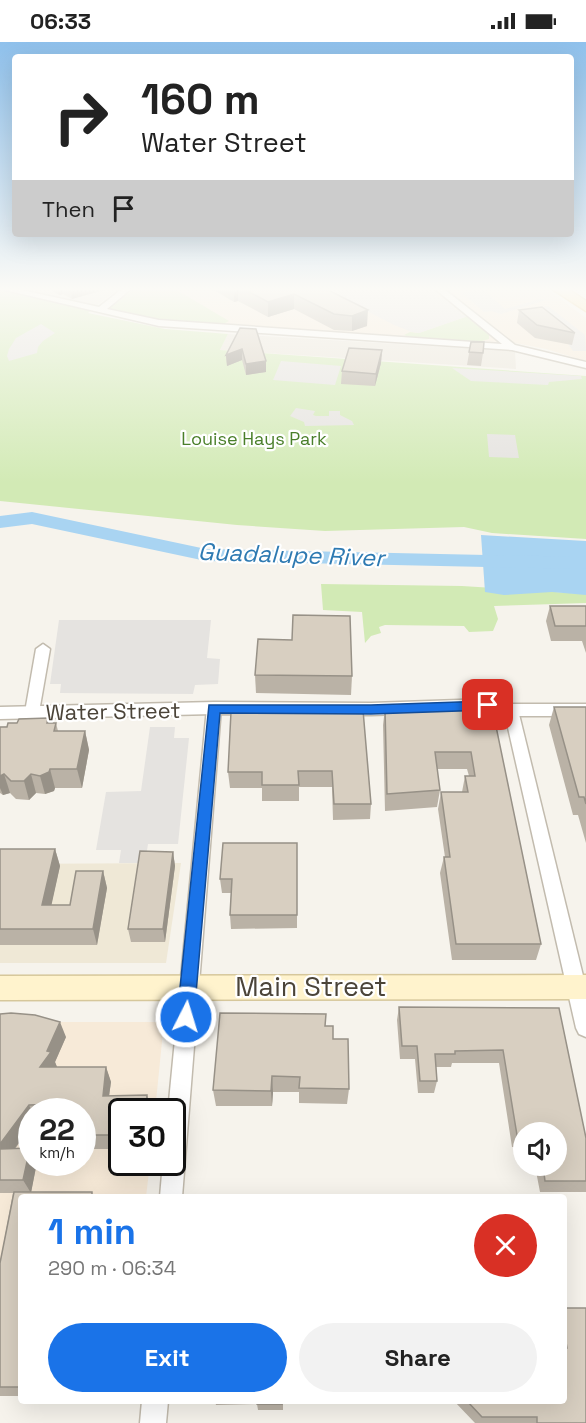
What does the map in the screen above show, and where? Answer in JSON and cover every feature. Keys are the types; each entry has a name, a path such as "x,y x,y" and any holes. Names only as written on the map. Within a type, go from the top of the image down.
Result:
{"main road":[{"name":"Main Street","path":"0,988 581,987"}],"street":[{"path":"543,353 586,364"},
{"path":"32,712 43,649"},
{"name":"Water Street","path":"0,713 214,708 371,709 488,705 511,710 586,710"},
{"path":"171,1194 214,708"},
{"path":"511,710 581,987 586,1028"},
{"path":"153,1423 155,1404"}],"shaded area":[{"path":"8,353 35,353 9,361"},
{"path":"274,353 515,353 516,369"},
{"path":"561,353 586,353 586,361"},
{"path":"281,361 341,366 335,385 273,380"},
{"path":"452,368 581,376 582,379 549,382 548,385 471,381"},
{"path":"296,408 315,411 313,415 316,416 329,416 329,411 340,411 340,415 352,421 354,425 305,426 304,422 290,416"},
{"path":"487,434 515,435 519,458 489,457"},
{"path":"59,620 211,620 207,658 220,659 218,684 195,685 193,694 60,693 61,684 50,684"},
{"path":"150,727 175,727 174,738 189,738 178,844 148,844 145,863 119,863 121,850 96,850 106,792 141,791"},
{"path":"181,863 166,963 0,963 0,864"},
{"path":"0,1022 164,1022 156,1098 108,1098 108,1176 148,1176 146,1194 18,1194 18,1212 0,1300"}],"green space":[{"name":"Louise Hays Park","path":"0,353 269,353 586,376 586,539 492,533 464,527 325,531 237,525 0,501"},
{"path":"321,584 462,586 586,594 586,603 494,606 498,619 493,631 469,632 464,626 385,625 379,627 381,633 371,636 365,643 362,612 323,610"}],"water":[{"path":"481,535 586,541 586,595 552,592 504,595 485,592"}],"building":[{"path":"243,353 264,353 266,361 246,364"},
{"path":"347,353 381,353 376,374 342,371"},
{"path":"550,606 586,606 586,626 555,626"},
{"path":"293,615 350,616 352,676 255,675 258,639 292,640"},
{"path":"492,707 541,944 456,944 444,857 450,857 441,792 468,792 465,776 475,776 471,752 435,752 440,790 387,794 385,708"},
{"path":"554,707 586,707 586,804 584,797 579,797"},
{"path":"363,710 371,804 334,804 332,771 298,771 299,785 262,785 262,772 228,772 231,712"},
{"path":"48,718 47,723 56,723 54,731 85,731 77,769 50,769 49,772 40,776 31,774 24,781 11,781 4,774 0,776 0,727 7,727 8,723 17,723 19,719"},
{"path":"223,843 297,843 297,915 230,915 232,879 220,879"},
{"path":"0,849 55,849 42,905 70,905 76,871 103,871 93,929 0,929"},
{"path":"140,851 173,852 163,929 128,929"},
{"path":"399,1007 559,1008 586,1138 586,1181 545,1181 544,1176 567,1176 567,1122 515,1122 503,1050 455,1051 455,1054 435,1054 437,1081 420,1081 417,1046 402,1046"},
{"path":"220,1013 326,1014 325,1026 333,1026 333,1039 348,1039 349,1089 299,1088 300,1077 272,1076 271,1091 213,1090"},
{"path":"0,1014 35,1015 60,1022 47,1051 51,1052 40,1067 106,1067 103,1096 147,1095 147,1098 108,1098 108,1135 96,1135 96,1098 18,1098 18,1120 0,1144"},
{"path":"18,1148 18,1176 24,1176 23,1180 0,1180 0,1149"},
{"path":"14,1192 92,1192 92,1194 18,1194 18,1387 0,1387 0,1263"},
{"path":"567,1308 586,1308 586,1423 537,1423 537,1417 482,1417 470,1404 567,1404"}],"waterway":[{"name":"Guadalupe River","path":"0,522 32,518 206,555 586,563"}],"route":[{"path":"186,1017 214,708 371,709 488,705"}]}
